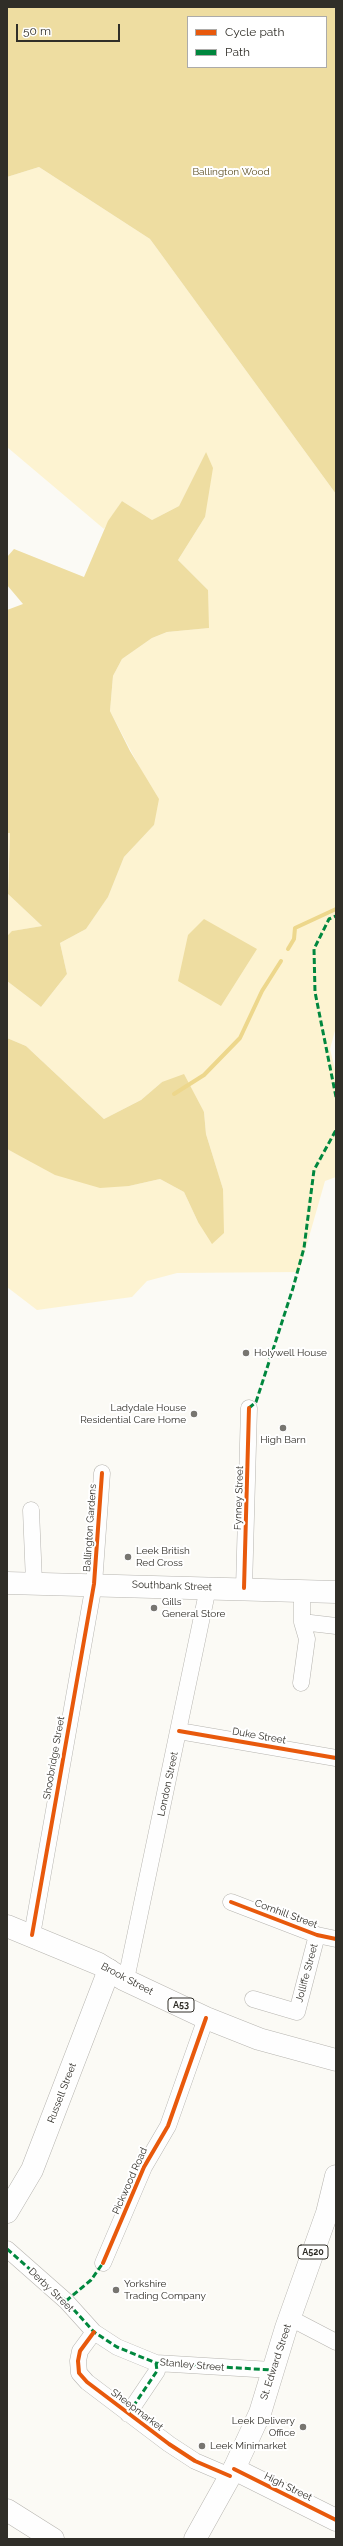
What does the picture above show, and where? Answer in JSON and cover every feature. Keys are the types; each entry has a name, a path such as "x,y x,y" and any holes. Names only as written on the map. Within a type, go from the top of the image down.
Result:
{"main road":[{"name":"Southbank Street","path":"7,1583 34,1582 336,1592"},
{"name":"A53","path":"7,1926 32,1935"},
{"name":"Brook Street","path":"32,1935 206,2018 258,2038 336,2060"},
{"name":"Russell Street","path":"7,2212 32,2170 116,1974"},
{"name":"St. Edward Street","path":"195,2539 232,2472 260,2413 272,2370 327,2212 336,2176"},
{"name":"High Street","path":"232,2472 336,2520"},
{"path":"7,2510 53,2539"}],"street":[{"name":"Fynney Street","path":"244,1588 249,1408"},
{"name":"Ballington Gardens","path":"94,1584 102,1473"},
{"path":"31,1510 34,1582"},
{"name":"Shoobridge Street","path":"32,1935 94,1584"},
{"name":"London Street","path":"116,1974 128,1970 208,1588"},
{"path":"301,1683 307,1639 302,1622 302,1591"},
{"path":"302,1622 336,1626"},
{"name":"Duke Street","path":"179,1731 336,1758"},
{"name":"Cornhill Street","path":"231,1902 317,1935 336,1939"},
{"name":"Jolliffe Street","path":"254,1999 297,2012 317,1935"},
{"name":"Pickwood Road","path":"103,2263 144,2167 168,2126 206,2018"},
{"name":"Derby Street","path":"7,2249 66,2301 94,2332"},
{"path":"290,2318 336,2342"},
{"name":"Stanley Street","path":"94,2332 117,2347 156,2363 272,2370"},
{"name":"Sheepmarket","path":"94,2332 80,2351 79,2372 87,2382 128,2414 195,2461 232,2472"},
{"path":"128,2414 157,2371 156,2363"}],"shaded area":[{"path":"39,167 150,239 336,494 336,1027 330,1049 336,1074 336,1177 325,1181 299,1272 177,1273 147,1281 132,1297 37,1310 7,1287 7,1149 19,1155 129,1186 160,1179 184,1192 198,1222 223,1189 206,1134 204,1112 162,1082 141,1100 104,1119 26,1046 7,1038 7,981 41,1007 67,974 60,943 86,929 108,897 124,857 154,825 143,774 110,711 113,676 122,659 152,638 167,632 208,628 208,590 178,560 205,517 206,452 179,506 152,520 122,501 104,529 7,447 7,177"},
{"path":"7,833 10,833 8,894 42,926 13,931 7,936"}],"green space":[{"name":"Ballington Wood","path":"7,7 336,7 336,494 150,239 39,167 7,177"},
{"path":"206,452 213,468 205,517 178,560 208,590 209,628 167,632 152,638 122,659 113,676 110,711 130,751 159,799 154,825 124,857 108,897 86,929 60,943 67,974 41,1007 7,981 7,936 12,931 42,926 8,894 10,833 7,833 7,610 23,604 7,585 7,557 14,549 84,577 108,521 122,501 152,520 179,506"},
{"path":"204,919 257,949 221,1006 178,981 188,935"},
{"path":"7,1038 26,1046 104,1119 141,1100 162,1082 184,1074 204,1112 206,1134 223,1189 224,1233 212,1244 198,1222 184,1192 160,1179 129,1186 100,1188 55,1175 7,1149"}],"waterway":[{"path":"288,949 294,939 295,928 336,909"},
{"path":"174,1094 204,1075 240,1038 262,991 281,961"}],"marked path":[{"path":"336,916 329,919 314,949 315,992 336,1097"},
{"path":"249,1408 256,1402 293,1288 304,1248 314,1170 336,1130"},
{"path":"7,2249 66,2301 94,2332 117,2347 156,2363 272,2370"},
{"path":"66,2301 91,2280 103,2263"},
{"path":"128,2414 157,2371 156,2363"}],"cycle path":[{"path":"244,1588 249,1408"},
{"path":"32,1935 94,1584 102,1473"},
{"path":"179,1731 336,1758"},
{"path":"231,1902 317,1935 336,1939"},
{"path":"103,2263 144,2167 168,2126 206,2018"},
{"path":"94,2332 80,2351 78,2361 79,2373 87,2382 169,2444 195,2461 230,2476"},
{"path":"234,2469 336,2520"}],"place":[{"name":"Holywell House","path":"246,1353"},
{"name":"Ladydale House Residential Care Home","path":"194,1414"},
{"name":"High Barn","path":"283,1428"},
{"name":"Leek British Red Cross","path":"128,1557"},
{"name":"Gills General Store","path":"154,1608"},
{"name":"Yorkshire Trading Company","path":"116,2290"},
{"name":"Leek Delivery Office","path":"303,2427"},
{"name":"Leek Minimarket","path":"202,2446"}]}
